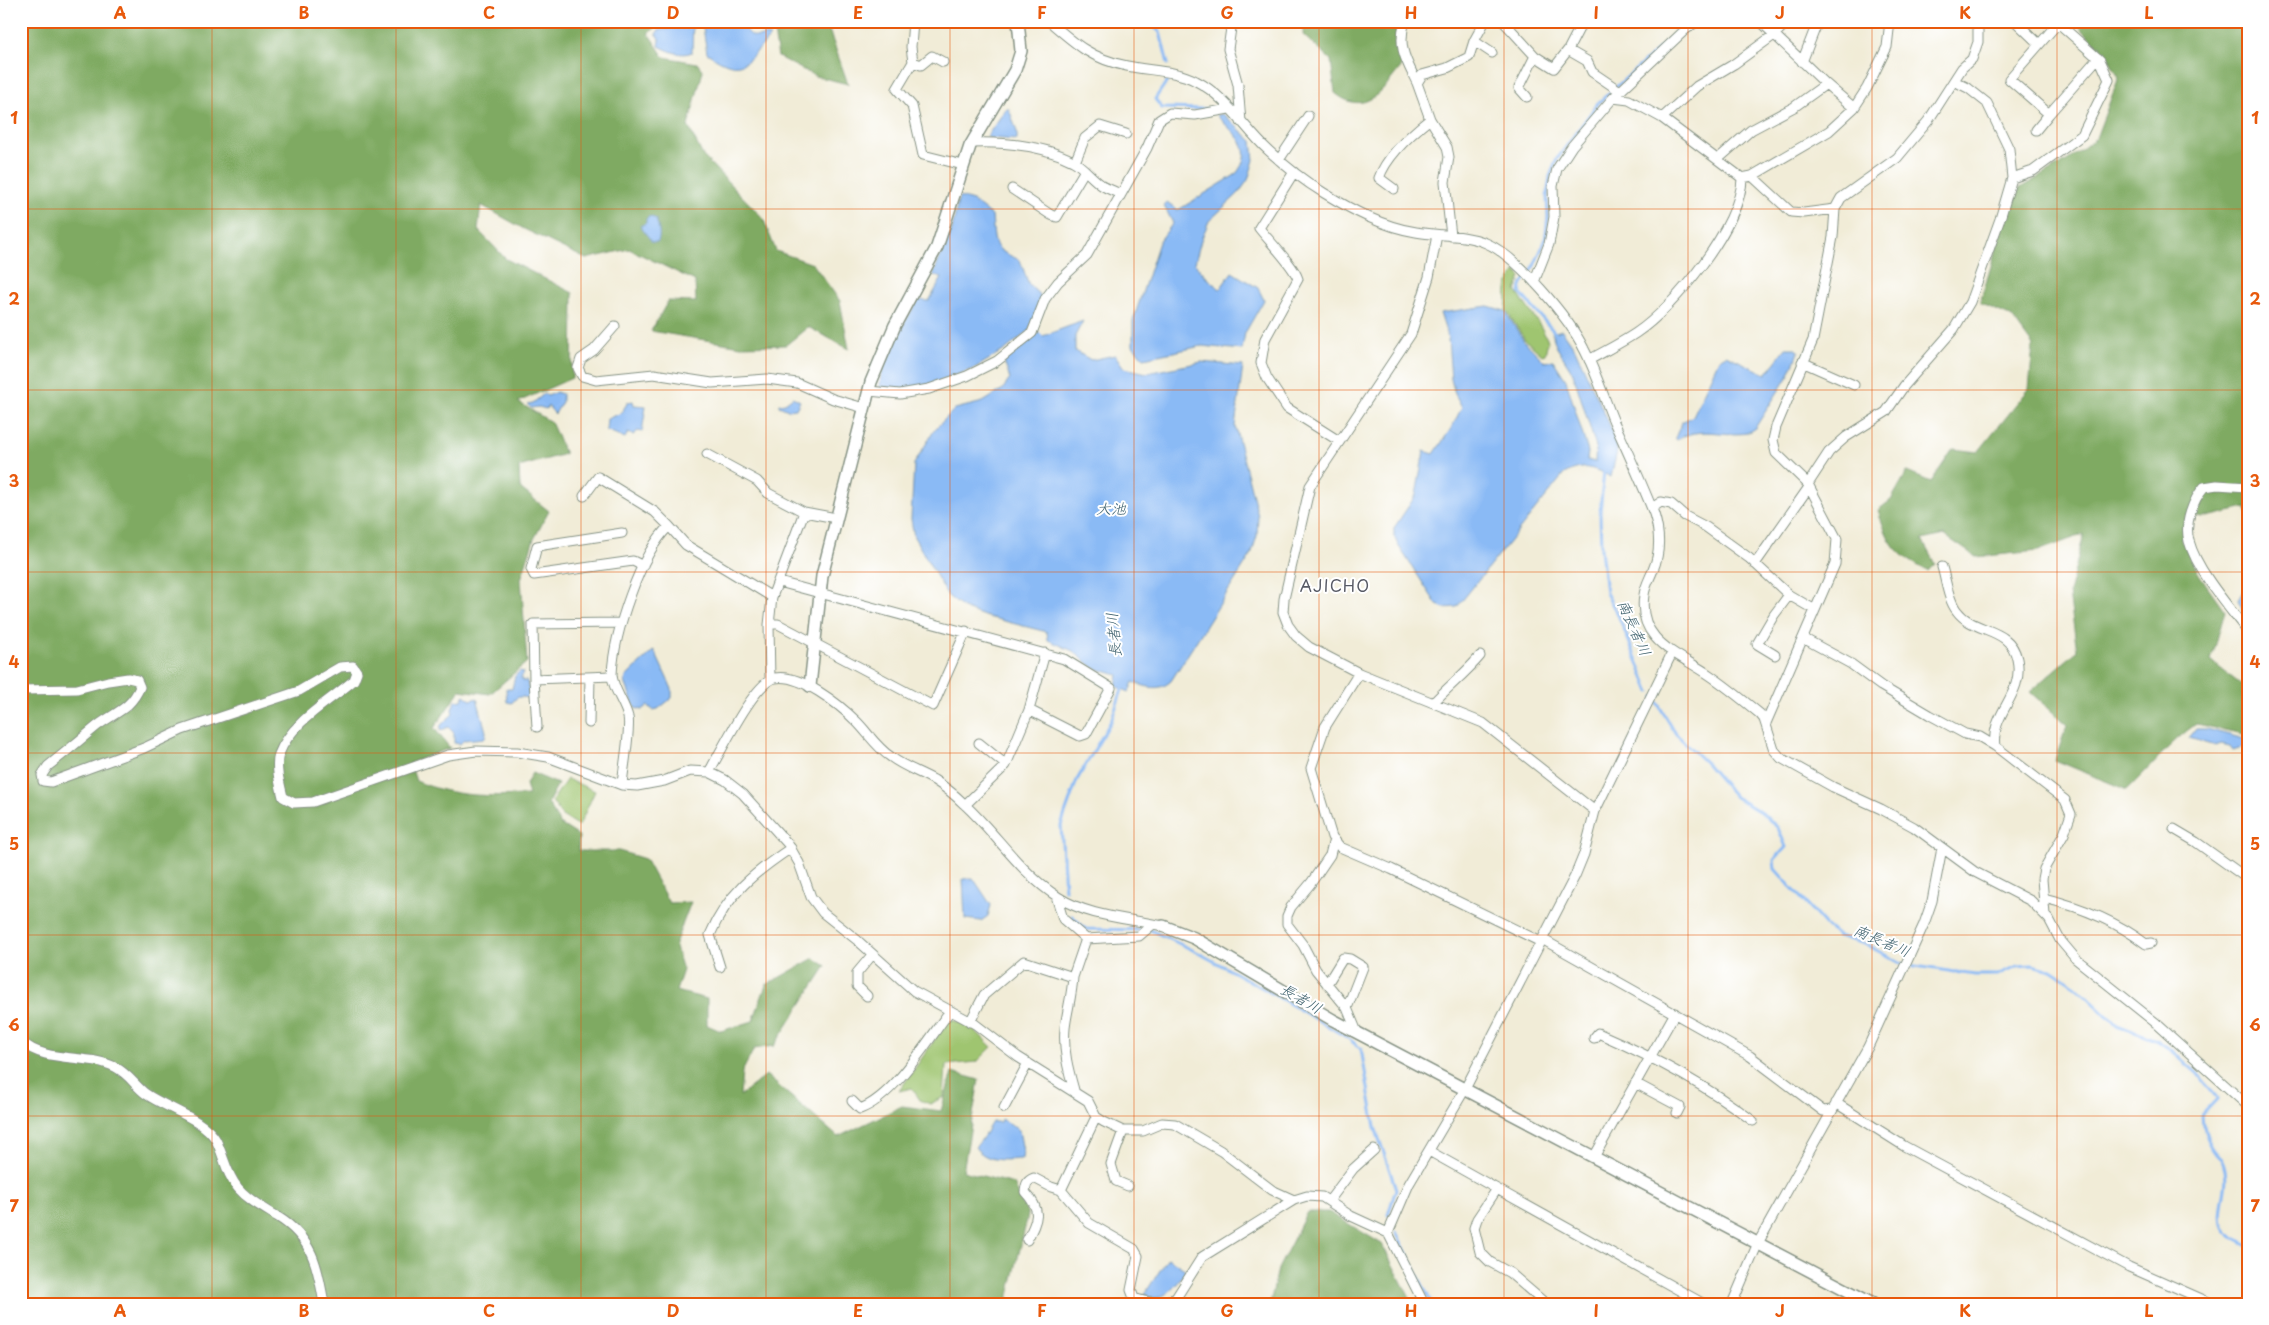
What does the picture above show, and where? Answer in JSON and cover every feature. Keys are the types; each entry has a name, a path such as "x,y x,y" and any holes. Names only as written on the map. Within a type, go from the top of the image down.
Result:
{"street":[{"path":"913,21 911,47 913,62 897,89 912,106 923,155 963,165"},
{"path":"810,686 819,594 836,518 869,391 884,347 937,247 972,142 1015,70 1020,51 1018,21"},
{"path":"1049,21 1071,41 1096,57 1127,66 1177,74 1194,80 1217,95 1279,160 1331,197 1377,221 1397,228 1485,243 1495,248 1534,282 1578,337 1652,508 1658,525 1659,548 1644,594 1644,615 1647,626 1664,647 1672,654 1694,665 1760,714 1766,723 1774,750 1781,758 1833,787 1914,826 1975,872 2031,901 2045,915 2060,940 2072,954 2156,1023 2248,1106"},
{"path":"1232,21 1228,49 1238,85 1241,122"},
{"path":"1405,21 1400,40 1403,54 1417,83 1430,119 1446,146 1449,156 1445,182 1451,236"},
{"path":"1417,83 1422,75 1447,68 1468,57 1485,21"},
{"path":"1504,21 1535,56 1554,68 1568,50 1583,21"},
{"path":"1534,282 1549,244 1554,217 1553,186 1558,168 1572,146 1617,94 1697,21"},
{"path":"1760,21 1802,62 1854,108"},
{"path":"1662,118 1697,86 1734,64 1788,21"},
{"path":"1802,62 1818,21"},
{"path":"1568,50 1587,61 1592,72 1617,94 1662,118 1742,178 1752,176 1829,131 1854,108 1867,88 1887,47 1890,21"},
{"path":"1766,723 1836,564 1837,539 1808,486 1776,453 1773,440 1817,326 1833,236 1835,208 1842,198 1897,158 1928,121 1976,51 1978,21"},
{"path":"2014,21 2039,44"},
{"path":"2012,178 2033,171 2082,135 2109,80 2098,58 2057,22 2009,79 2049,114"},
{"path":"1474,41 1492,52"},
{"path":"913,62 921,65 932,56 943,62"},
{"path":"1527,97 1519,88 1535,56"},
{"path":"2036,130 2098,58"},
{"path":"1755,564 1835,447 1846,437 1886,412 1904,386 1954,329 1970,302 2000,219 2012,178 2009,149 1987,103 1968,88 1954,81"},
{"path":"1718,159 1751,130 1794,107 1826,84"},
{"path":"869,391 900,394 929,389 967,376 997,361 1032,333 1045,299 1058,282 1087,255 1147,148 1159,120 1170,113 1195,115 1229,109"},
{"path":"1279,160 1308,116"},
{"path":"1394,189 1380,178 1382,169 1413,133 1430,119"},
{"path":"1075,162 1085,138 1100,126 1126,134"},
{"path":"972,142 1003,142 1029,146 1075,162 1103,186 1120,194"},
{"path":"1012,189 1057,217 1084,170"},
{"path":"1294,172 1259,228 1296,270 1298,279 1265,339 1262,363 1267,378 1288,408 1339,441"},
{"path":"1752,176 1791,212 1804,213 1835,208"},
{"path":"1589,360 1637,333 1670,304 1729,223 1742,189 1742,178"},
{"path":"1437,235 1429,277 1411,334 1310,486 1284,598 1284,612 1288,625 1308,647 1359,673 1482,723 1595,812"},
{"path":"615,326 594,350 581,359 578,368 582,376 596,380 654,374 712,383 767,378 797,383 832,399 864,408"},
{"path":"1802,362 1854,385"},
{"path":"707,454 757,481 768,493 804,512 836,518"},
{"path":"584,496 598,477 656,512 686,545 772,597"},
{"path":"2248,487 2217,485 2204,487 2195,498 2188,540 2215,591 2248,632"},
{"path":"1652,508 1661,502 1671,504 1685,516 1706,527 1755,564 1789,595 1815,610"},
{"path":"770,680 769,624 772,597 804,512"},
{"path":"622,786 628,718 612,676 621,623 643,566 662,533 669,526"},
{"path":"622,533 536,546 531,569 534,575 633,561 643,566"},
{"path":"1942,567 1957,611 1974,624 1995,633 2013,645 2018,662 2016,691 1998,721 1994,735 1995,746"},
{"path":"779,582 1064,659 1112,688 1086,734 1080,736 1030,710"},
{"path":"1775,656 1757,644 1789,595"},
{"path":"537,727 533,624 621,623"},
{"path":"769,624 778,624 933,706 966,631"},
{"path":"1803,638 1851,664 1881,686 1930,715 1964,734 1980,737 1995,746 2065,800 2070,814 2064,834 2044,869 2042,878 2045,915"},
{"path":"965,805 1006,765 1030,710 1045,653"},
{"path":"1388,1233 1409,1184 1465,1089 1575,876 1586,847 1595,812 1672,654"},
{"path":"1434,702 1451,685 1465,675 1480,656"},
{"path":"21,690 77,689 128,678 137,680 140,687 136,696 125,709 99,724 48,766 42,775 43,781 51,782 144,748 182,730 299,691 340,667 353,666 357,672 354,680 288,737 278,755 278,779 283,796 294,803 313,802 448,755 476,752 517,752 548,757 622,786 637,786 664,781 690,771 710,772 725,780 743,794 791,848 799,863 811,897 823,913 914,991 970,1022 1028,1063 1074,1090 1088,1100 1096,1117 1123,1132 1143,1131 1162,1123 1175,1124 1221,1151 1272,1190 1294,1200"},
{"path":"1359,673 1326,727 1311,768 1334,839 1340,847 1542,940 1750,1056 1823,1111 1834,1106"},
{"path":"534,679 612,676"},
{"path":"590,677 590,723"},
{"path":"710,772 751,698 764,682 776,677 793,679 810,686 856,721 870,739 889,756 934,780 965,805 1028,875 1056,896 1082,910 1155,926 1194,938 1357,1032 1873,1304"},
{"path":"979,743 1006,765"},
{"path":"2174,829 2196,842 2248,879"},
{"path":"1334,839 1330,855 1312,883 1291,907 1287,916 1287,924 1303,945 1316,970 1347,1008 1357,1032"},
{"path":"720,967 710,935 718,914 731,897 759,869 791,848"},
{"path":"1732,1304 1758,1243 1868,1047 1924,924 1932,900 1942,848"},
{"path":"1056,896 1063,919 1086,938 1139,936 1155,926"},
{"path":"2044,898 2097,915 2128,930 2146,944 2151,943"},
{"path":"1074,1090 1065,1058 1065,1027 1072,995 1073,977 1086,938"},
{"path":"867,996 857,986 857,973 872,954"},
{"path":"1327,984 1342,958 1350,959 1363,967 1347,1008"},
{"path":"970,1022 984,994 1024,961 1073,977"},
{"path":"852,1101 860,1109 870,1105 898,1082 950,1011"},
{"path":"1594,1157 1675,1013"},
{"path":"1594,1038 1598,1033 1650,1056 1721,1096 1753,1121"},
{"path":"21,1041 33,1050 43,1053 92,1060 116,1068 132,1079 149,1096 203,1126 216,1140 228,1172 238,1187 259,1206 280,1218 303,1237 311,1249 324,1304"},
{"path":"1004,1108 1028,1063"},
{"path":"1635,1083 1680,1107 1677,1113"},
{"path":"1834,1106 1904,1146 2129,1267 2213,1304"},
{"path":"1061,1190 1096,1117"},
{"path":"1123,1132 1111,1164 1116,1181 1128,1186"},
{"path":"1329,1201 1353,1169 1374,1150"},
{"path":"1429,1151 1704,1304"},
{"path":"1027,1240 1038,1213 1036,1204 1025,1192 1029,1180 1034,1178 1061,1190 1089,1222 1134,1249 1138,1256 1128,1304"},
{"path":"1498,1189 1477,1219 1474,1228 1480,1252 1490,1262 1510,1273 1546,1304"},
{"path":"1131,1290 1134,1298 1145,1302 1176,1301 1202,1257 1294,1200 1307,1196 1322,1197 1351,1216 1388,1233 1424,1304"}],"green space":[{"path":"21,21 667,21 648,33 664,57 697,63 703,71 688,126 703,156 763,218 776,251 813,264 840,301 849,349 808,327 786,345 741,346 651,331 668,301 696,302 695,281 629,249 586,259 524,229 481,205 478,230 506,259 573,293 572,378 518,402 551,422 565,454 519,467 520,488 549,511 534,539 521,579 527,662 490,694 460,690 434,728 450,748 410,763 416,781 431,787 472,795 529,795 526,784 532,773 558,784 548,803 560,824 579,836 578,851 619,851 645,859 669,903 691,902 675,944 683,970 676,991 707,999 707,1025 721,1031 753,1021 766,985 814,958 826,966 774,1046 754,1049 742,1072 740,1096 766,1075 838,1137 902,1106 941,1111 952,1072 979,1080 963,1171 1014,1184 1028,1215 1007,1304 21,1304"},
{"path":"742,21 834,21 828,27 848,84 815,76 778,57 774,32 755,29"},
{"path":"1304,21 1398,21 1395,45 1402,66 1373,98 1365,102 1356,103 1346,100 1335,93 1331,60 1303,35"},
{"path":"2079,21 2248,21 2248,514 2246,508 2203,518 2187,515 2182,541 2199,574 2225,611 2211,661 2248,690 2248,735 2196,724 2169,747 2127,790 2055,760 2067,725 2030,692 2077,651 2069,593 2084,534 2038,551 1976,557 1944,535 1922,540 1935,564 1928,571 1908,559 1895,547 1886,532 1878,510 1891,500 1907,472 1931,482 1953,449 1978,452 2029,389 2033,346 2012,317 1980,303 2013,192 2068,160 2096,138 2119,77 2108,57 2078,25"},
{"path":"1516,271 1521,277 1516,291 1541,327 1548,341 1545,354 1542,355 1525,340 1506,310 1508,286"},
{"path":"567,779 595,791 579,826 562,816 552,801"},
{"path":"949,1019 970,1025 992,1047 977,1062 946,1065 944,1097 930,1104 920,1100 912,1088 899,1091"},
{"path":"1307,1212 1329,1212 1382,1244 1413,1304 1344,1304 1312,1300 1308,1304 1270,1304 1278,1269"}],"water":[{"path":"675,21 693,21 692,52 679,54 659,46 660,40 656,34 659,30 668,29 675,25"},
{"path":"702,21 735,21 742,25 751,35 770,37 754,55 742,64 728,64 707,53"},
{"path":"1006,109 1009,109 1017,132 1017,140 989,138 987,136"},
{"path":"1223,114 1252,141 1254,160 1248,180 1238,194 1209,221 1201,240 1195,263 1203,274 1220,289 1232,272 1258,288 1264,300 1245,333 1242,350 1202,346 1144,358 1133,346 1133,321 1159,242 1173,223 1164,206 1167,202 1178,210 1235,175 1242,165 1244,149 1236,135 1216,115"},
{"path":"959,197 973,201 992,216 996,245 999,249 1020,260 1029,285 1042,297 1029,331 1005,350 973,369 934,383 905,390 880,389 881,378 888,355 900,331 918,300 929,301 942,278 933,275 952,229"},
{"path":"650,216 656,219 659,233 658,242 652,242 640,226 646,223 646,219"},
{"path":"1488,306 1505,311 1524,341 1545,362 1553,360 1566,380 1588,452 1587,460 1595,462 1596,447 1573,373 1556,346 1552,333 1562,330 1575,349 1617,441 1617,451 1611,477 1588,468 1577,469 1564,474 1457,607 1444,608 1437,605 1398,545 1394,536 1394,528 1416,495 1424,451 1434,454 1452,427 1462,407 1455,394 1451,379 1448,338 1440,313"},
{"name":"大池","path":"1083,321 1075,336 1075,351 1091,360 1115,355 1124,368 1147,373 1202,362 1243,366 1235,426 1258,516 1257,536 1251,555 1171,681 1157,687 1148,687 1133,682 1129,692 1116,686 1118,675 1094,668 1073,651 1048,640 1047,632 984,616 963,608 948,596 914,537 911,519 914,464 935,429 955,409 983,402 1002,390 1010,379 1004,362 1039,332 1043,336"},
{"path":"1786,348 1795,348 1799,351 1788,376 1755,428 1747,433 1702,432 1677,440 1675,438 1682,422 1693,416 1719,359 1726,355 1766,374"},
{"path":"556,392 562,394 562,402 555,414 548,406 546,409 539,407 531,408 527,404 533,403 544,394 548,396"},
{"path":"793,397 800,401 796,409 788,410 779,406 779,404 785,403"},
{"path":"633,401 634,405 646,406 642,432 638,431 633,435 628,433 625,438 606,430 607,419 621,413 628,402"},
{"path":"2248,582 2248,621 2238,600"},
{"path":"654,650 672,689 672,698 658,709 653,710 648,706 642,710 635,708 625,682 626,677"},
{"path":"520,671 523,672 521,678 523,681 527,681 530,698 520,697 512,703 507,702 506,689 512,689 515,676"},
{"path":"464,695 471,700 477,698 486,732 485,738 464,740 460,744 454,743 454,733 448,727 440,731 441,725 453,714 452,709 455,701 462,700"},
{"path":"2196,729 2207,729 2248,740 2245,746 2233,750 2230,746 2221,744 2216,746 2189,738"},
{"path":"973,878 991,905 988,916 981,921 965,919 963,879"},
{"path":"1001,1119 1019,1130 1023,1151 1022,1159 1003,1160 991,1158 985,1156 975,1147 992,1122 1000,1122"},
{"path":"1168,1258 1186,1270 1183,1276 1163,1296 1150,1298 1144,1295"}],"waterway":[{"path":"1147,21 1160,32 1168,64"},
{"path":"1556,334 1520,293 1521,286 1533,268 1545,241 1550,176 1557,159 1598,103 1671,38"},
{"path":"1167,81 1155,99 1162,108 1207,109"},
{"name":"南長者川","path":"1604,471 1600,512 1601,549 1606,593 1618,615 1650,692"},
{"name":"長者川","path":"1065,890 1061,825 1077,780 1111,721 1123,687"},
{"name":"南長者川","path":"1654,697 1676,734 1706,763 1735,797 1762,813 1778,828 1786,847 1774,860 1775,869 1827,927 1838,936 1865,944 1902,964 1975,975 1998,975 2017,966 2032,965 2052,970 2076,986 2117,1025 2158,1041 2197,1073 2218,1098 2202,1115 2207,1140 2222,1161 2225,1171 2226,1179 2221,1213 2223,1227 2231,1236 2248,1246"},
{"name":"長者川","path":"1072,916 1086,929 1144,930"},
{"name":"長者川","path":"1150,930 1197,952 1266,990 1348,1038 1361,1049 1375,1127 1396,1189 1388,1215"},
{"name":"長者川","path":"1396,1232 1432,1304"}],"district":[{"name":"AJICHO","path":"1335,586"}]}
